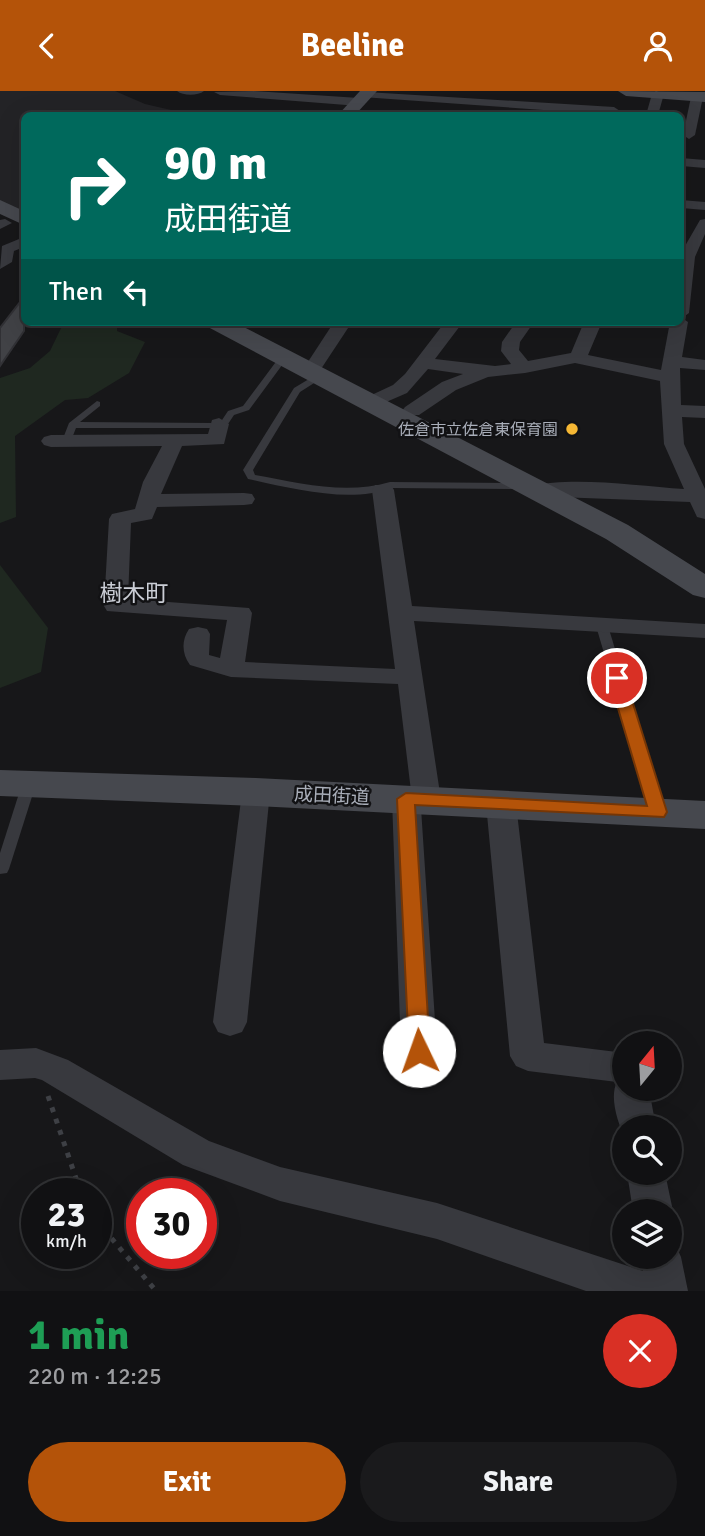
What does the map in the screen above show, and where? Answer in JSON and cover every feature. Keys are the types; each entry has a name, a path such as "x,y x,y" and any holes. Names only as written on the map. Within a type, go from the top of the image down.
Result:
{"street":[{"path":"183,91 198,91"},
{"path":"219,91 358,105"},
{"path":"219,91 249,106 459,104 621,99 658,94 702,96 685,141"},
{"path":"345,91 358,105"},
{"path":"653,112 658,94"},
{"path":"459,104 503,112"},
{"path":"685,141 705,133"},
{"path":"685,141 705,151"},
{"path":"684,162 705,164"},
{"path":"684,176 705,178"},
{"path":"684,190 705,192"},
{"path":"684,204 705,207"},
{"path":"705,223 690,243 684,269 705,271"},
{"path":"0,264 6,259 3,249 21,243"},
{"path":"684,291 705,293"},
{"path":"224,326 617,532 705,588"},
{"path":"315,373 341,326"},
{"path":"370,403 400,389 451,326"},
{"path":"522,326 511,342 510,351 525,368"},
{"path":"578,357 591,326"},
{"path":"678,326 671,370 674,444 701,499"},
{"path":"423,363 485,371 525,368 578,357 584,361 634,368 671,370 705,365"},
{"path":"412,411 449,386 485,371"},
{"path":"671,405 705,400"},
{"path":"671,405 705,412"},
{"path":"64,435 217,440 219,424"},
{"path":"175,440 144,514 120,519 116,606 240,613 232,669"},
{"path":"534,488 701,499"},
{"path":"383,490 408,677 416,799 419,1051"},
{"path":"148,501 244,499"},
{"path":"399,613 705,632"},
{"path":"198,634 195,652 199,660 232,669 408,677"},
{"name":"成田街道","path":"15,784 416,799 705,815"},
{"path":"230,1022 256,792"},
{"path":"501,804 528,1056 612,1066"},
{"path":"18,1064 55,1070 208,1157 280,1184 437,1221 643,1291"},
{"path":"663,1269 667,1291"}],"lane":[{"path":"64,435 225,422 231,413 246,408 284,357"},
{"path":"315,373 297,390 248,470 251,477 330,490 383,490 390,485 534,488"},
{"path":"64,435 97,404"},
{"path":"602,626 658,812"},
{"path":"2,869 15,784"}],"path":[{"path":"18,1064 74,1178"},
{"path":"112,1239 156,1291"}],"shaded area":[{"path":"0,91 115,91 145,104 180,112 21,112 21,210 0,201"},
{"path":"62,326 117,326 117,331 145,342 129,373 88,398 65,400 15,436 16,517 0,523 0,378 30,368 50,351"},
{"path":"0,565 48,628 41,672 0,688"}],"building":[{"path":"21,301 21,326 24,326 24,331 0,366 0,328"}],"place":[{"name":"佐倉市立佐倉東保育園","path":"572,429"}],"district":[{"name":"樹木町","path":"134,593"}],"route":[{"path":"419,1051 406,799 658,812 617,678"}]}
